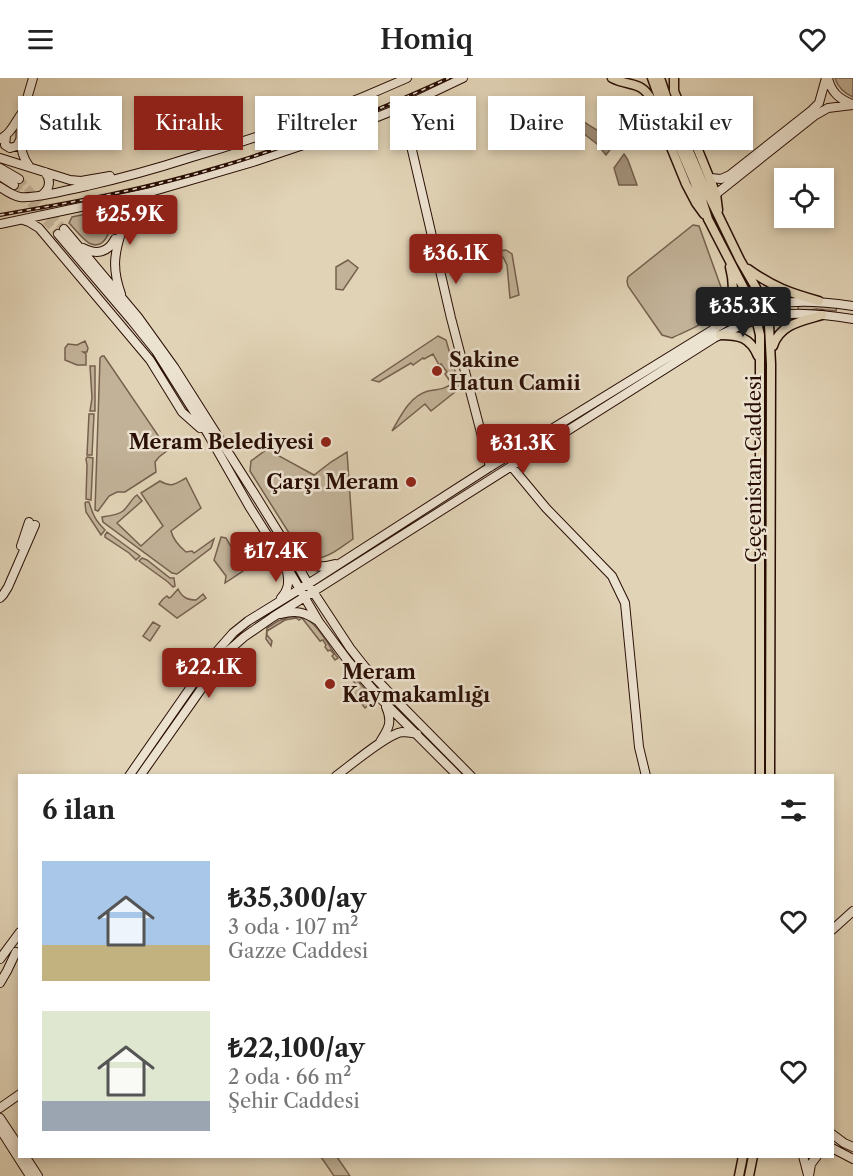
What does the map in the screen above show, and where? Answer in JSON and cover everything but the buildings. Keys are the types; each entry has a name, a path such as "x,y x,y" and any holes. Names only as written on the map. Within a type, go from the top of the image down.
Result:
{"main road":[{"path":"28,96 33,78"},
{"path":"0,187 20,197 41,195 126,177 303,121 407,78"},
{"path":"425,96 463,78"},
{"path":"612,78 638,85 648,93 686,184 708,219"},
{"name":"Çeçenistan Caddesi","path":"652,78 708,219 747,292 760,335 760,774"},
{"name":"Çeçenistan Caddesi","path":"660,78 700,177 764,307 771,340 770,774"},
{"path":"674,78 674,91 716,194 720,219"},
{"path":"710,178 730,176 811,111 819,103 827,78"},
{"path":"827,78 835,93 843,101 853,105"},
{"path":"716,194 814,116 828,108 853,105"},
{"path":"0,224 147,194 291,150 390,112"},
{"path":"18,118 3,138 5,145 9,148 18,144"},
{"path":"22,150 30,166"},
{"path":"412,150 451,318 490,467"},
{"path":"0,158 70,180 81,181 153,169"},
{"path":"0,168 16,182 0,176"},
{"path":"41,195 49,186 45,172"},
{"path":"124,300 115,274 116,248 129,210 136,201 147,194"},
{"path":"108,202 119,206 123,214 111,246 103,251 87,250 61,231 156,351 319,622 348,661 382,700 456,774"},
{"path":"21,220 39,228 150,360 182,412 208,434"},
{"path":"78,244 152,334 288,548 310,588 350,648 420,726 469,774"},
{"path":"719,331 732,302 733,293 732,275 726,252"},
{"path":"743,266 777,288 819,301"},
{"path":"142,774 228,651 244,636 273,617 302,593 512,467 719,331 732,318 782,302 819,301 853,306"},
{"path":"310,588 347,558 490,467 719,331 757,320 792,314 822,315 853,320"},
{"path":"771,361 773,347 779,333 787,326 822,315"},
{"path":"719,331 750,342 760,365"},
{"path":"512,467 546,508 612,576 625,603 639,747 646,774"},
{"path":"0,592 32,523 8,587 0,598"},
{"path":"288,548 305,563 316,567 328,566 347,558"},
{"path":"276,604 286,593 289,583 285,563"},
{"path":"130,774 220,647 233,633 276,604 302,593"},
{"path":"273,617 301,612 319,622"},
{"path":"379,744 390,723 388,711 382,700"},
{"path":"339,774 379,744 397,734 404,732 417,734"},
{"path":"834,928 853,911"},
{"path":"0,953 15,948"},
{"path":"0,959 15,948"},
{"path":"0,973 15,948"},
{"path":"0,982 7,971 15,948"},
{"path":"0,1108 18,1095"},
{"path":"0,1118 18,1145"},
{"path":"0,1129 18,1157"},
{"path":"834,1136 853,1147"},
{"path":"835,1151 853,1159"},
{"path":"19,1158 30,1176"},
{"path":"26,1158 38,1176"},
{"path":"739,1176 743,1158"},
{"path":"749,1176 753,1158"},
{"path":"804,1158 808,1176"},
{"path":"808,1176 815,1158"}],"shaded area":[{"path":"835,78 853,78 853,97 842,90"},
{"path":"585,123 597,130 597,144 585,135"},
{"path":"624,154 637,185 619,185 614,168"},
{"path":"109,209 113,212 110,229 105,239 97,245 86,241 69,223 72,217"},
{"path":"693,225 699,226 722,290 721,300 713,316 672,338 662,335 628,286 627,281 628,277"},
{"path":"506,250 512,254 519,295 510,298 507,265 503,257 470,262 468,255"},
{"path":"348,260 358,268 343,290 336,289 336,267"},
{"path":"797,302 837,307 836,311 816,309 799,312"},
{"path":"438,336 446,340 460,388 431,411 425,404 392,431 416,397 452,384 445,374 447,372 441,364 439,365 433,354 413,365 411,363 379,382 372,380"},
{"path":"85,341 88,348 87,352 83,352 86,354 86,365 77,365 65,360 65,348 68,344 77,345"},
{"path":"102,356 168,450 155,462 156,472 125,492 117,492 109,496 98,511 95,510 100,358"},
{"path":"90,366 95,366 95,411 90,411 92,398"},
{"path":"89,414 94,414 92,455 87,455"},
{"path":"273,449 279,456 314,475 347,452 353,539 335,552 322,557 315,558 301,552 250,471 251,461 266,450"},
{"path":"87,457 93,458 91,500 86,499"},
{"path":"186,478 201,508 171,531 172,534 186,552 194,553 214,539 211,548 177,574 172,573 103,522 102,517 121,512 137,495 142,501 117,523 141,546 163,526 141,493 160,481 171,485"},
{"path":"86,502 89,502 95,517 105,530 101,535 86,512"},
{"path":"107,532 140,556 136,560 105,537"},
{"path":"221,537 226,538 243,568 243,571 225,583 226,576 214,560"},
{"path":"142,558 170,578 174,578 175,586 173,587 139,561"},
{"path":"178,589 187,599 196,600 203,594 206,598 177,618 159,604 167,596 171,597"},
{"path":"289,617 300,617 309,620 338,658 335,660 332,656 334,654 328,651 323,640 320,641 302,618 285,620 267,631 272,641 271,646 266,639 267,628"},
{"path":"153,622 160,626 150,641 143,636"},
{"path":"354,677 375,700 365,708 351,690 357,685 351,679"},
{"path":"322,1158 338,1158 350,1176 334,1176"}],"tunnel":[{"path":"19,179 64,229"},
{"path":"14,185 58,234"}],"railway":[{"path":"0,215 138,188 219,167 336,127 449,78"}],"place":[{"name":"Sakine Hatun Camii","path":"437,371"},
{"name":"Meram Belediyesi","path":"326,442"},
{"name":"Çarşı Meram","path":"411,482"},
{"name":"Meram Kaymakamlığı","path":"330,684"}]}
